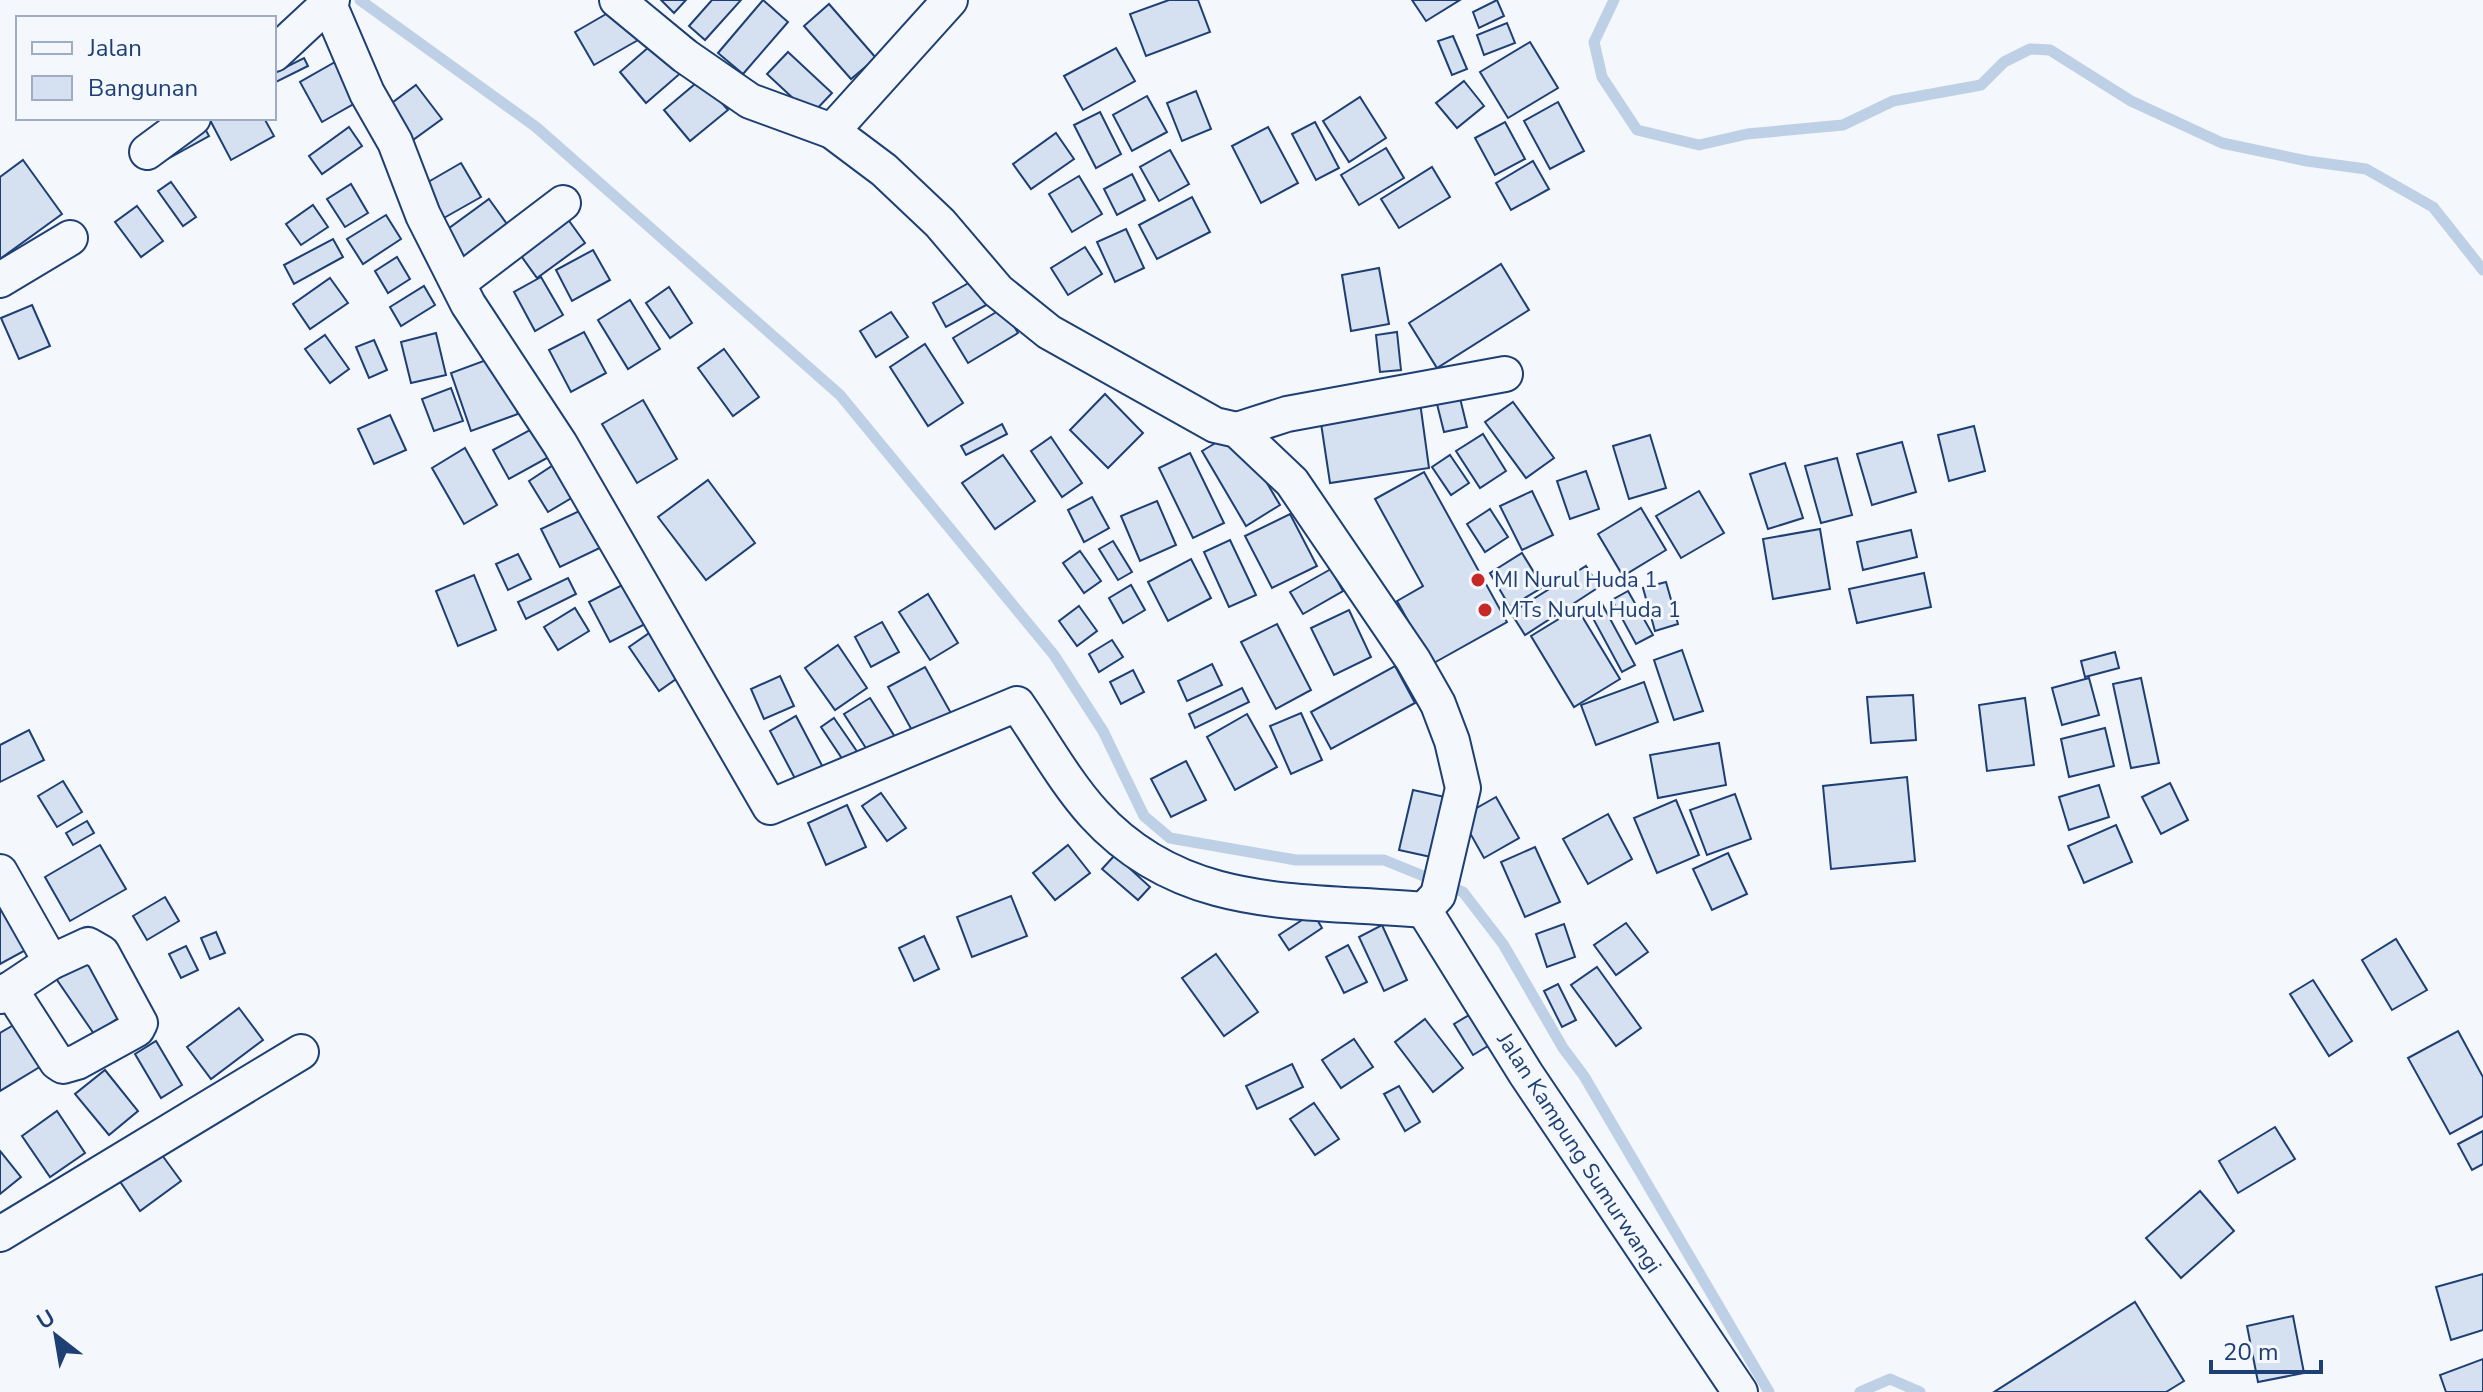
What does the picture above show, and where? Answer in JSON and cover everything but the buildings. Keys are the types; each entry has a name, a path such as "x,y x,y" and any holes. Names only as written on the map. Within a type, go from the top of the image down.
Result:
{"street":[{"path":"617,0 685,56 750,101 832,131 884,170 940,223 998,291 1049,332 1215,425 1237,430 1287,414 1505,374"},
{"path":"832,131 950,0"},
{"path":"276,52 330,2 367,93 395,142 423,215 468,304 560,444 770,807 1017,704 1093,813 1128,847 1172,874 1226,894 1431,902 1450,848 1463,788 1452,741 1438,704 1320,520 1292,482 1237,430"},
{"path":"147,152 190,120"},
{"path":"458,283 563,203"},
{"path":"0,280 70,238"},
{"path":"0,872 51,962"},
{"name":"Jalan Kampung Sumurwangi","path":"1431,902 1526,1074 1740,1392"},
{"path":"88,945 96,947 140,1018 137,1029 77,1062 63,1066 5,993 51,962 88,945"},
{"path":"0,1234 301,1052"}],"waterway":[{"path":"360,0 536,127 840,395 1054,655 1103,731 1144,816 1170,838 1296,860 1384,860 1463,892 1503,944 1563,1048 1584,1076 1769,1392"},
{"path":"1614,0 1594,42 1602,77 1637,130 1699,145 1747,134 1843,125 1893,101 1981,85 2004,62 2030,49 2050,50 2131,101 2222,143 2307,161 2366,169 2433,207 2483,270"},
{"path":"1860,1392 1890,1379 1920,1392"}],"place":[{"name":"MI Nurul Huda 1","path":"1478,580"},
{"name":"MTs Nurul Huda 1","path":"1485,610"}]}
